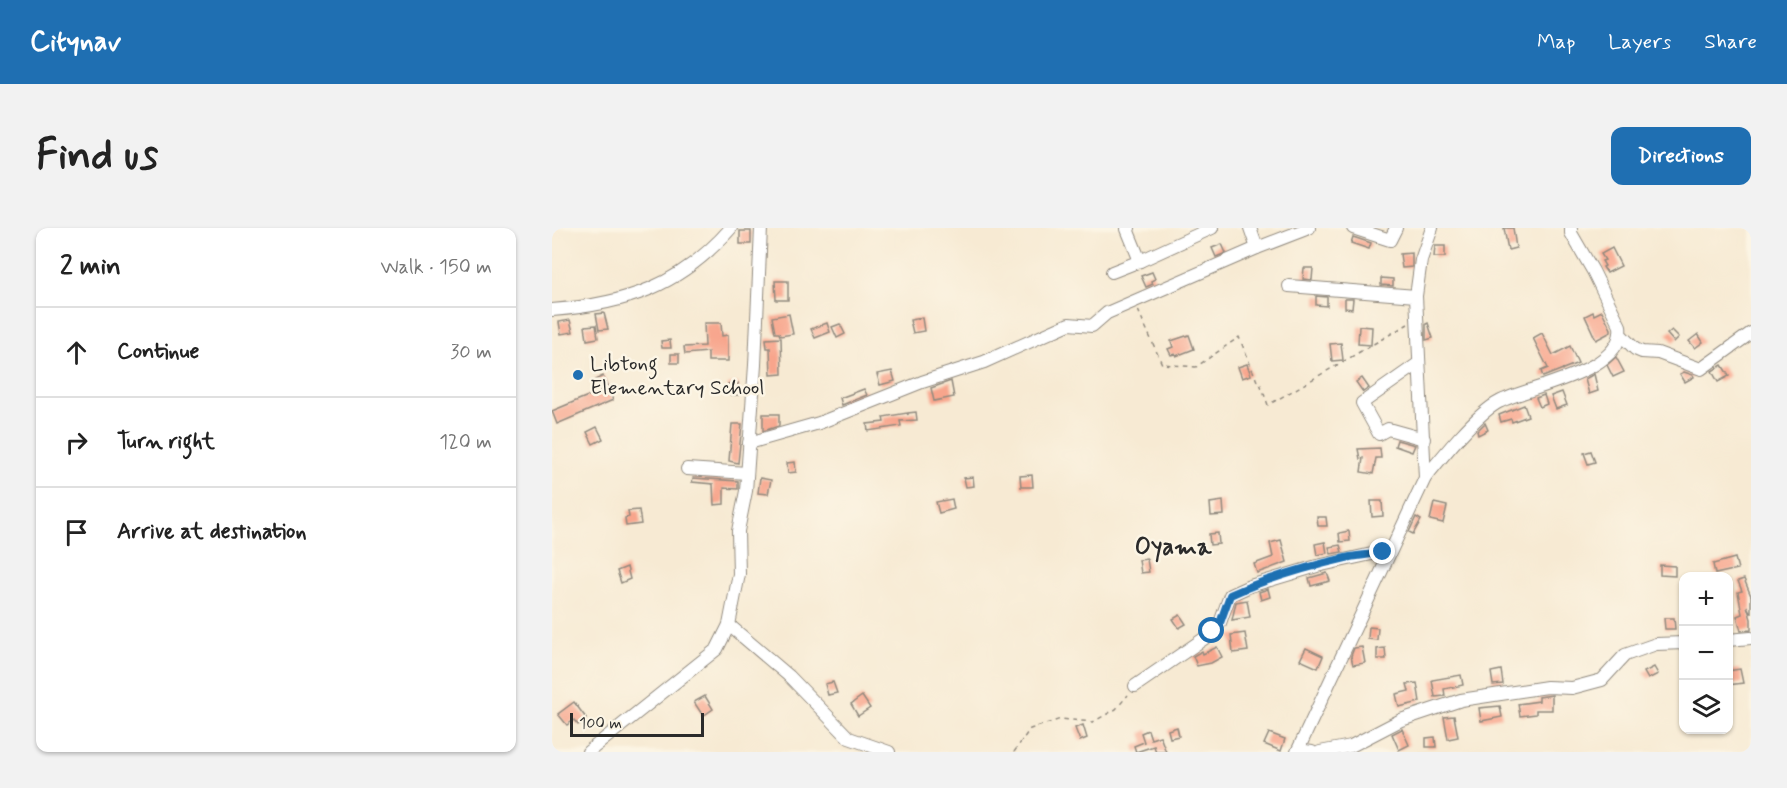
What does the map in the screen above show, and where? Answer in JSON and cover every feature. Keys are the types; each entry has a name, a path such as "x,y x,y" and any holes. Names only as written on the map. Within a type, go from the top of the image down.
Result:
{"street":[{"path":"552,310 577,308 641,294 678,276 712,249 731,228"},
{"path":"588,752 717,649 729,626 739,574 738,531 746,491 761,228"},
{"path":"1129,228 1127,229 1140,261"},
{"path":"1112,272 1212,228"},
{"path":"1250,228 1257,248"},
{"path":"749,443 819,423 922,382 984,362 1069,324 1092,326 1107,313 1309,228"},
{"path":"1353,228 1390,240 1396,228"},
{"path":"1425,478 1416,296 1421,260 1432,228"},
{"path":"1312,752 1298,751 1425,478 1474,423 1498,402 1567,378 1591,366 1617,344 1621,335 1620,326 1571,233 1571,228"},
{"path":"1290,286 1416,296"},
{"path":"1621,335 1635,349 1642,352 1658,353 1701,369 1751,333"},
{"path":"1419,363 1362,403 1379,434 1388,429 1424,439"},
{"path":"687,469 747,472"},
{"path":"1135,686 1205,638 1220,623 1230,595 1250,586 1317,566 1348,558 1378,554 1390,549"},
{"path":"729,626 789,676 849,738 889,752"},
{"path":"1733,640 1751,638"},
{"path":"1320,752 1351,746 1401,720 1461,700 1547,687 1572,688 1602,680 1625,655 1656,644 1679,642"}],"path":[{"path":"1134,301 1162,364 1196,367 1239,337 1268,405 1418,318"},
{"path":"1014,752 1030,729 1061,719 1093,722 1116,709 1135,686"}],"building":[{"path":"1504,228 1513,228 1516,248 1508,250"},
{"path":"740,231 751,231 751,244 740,244"},
{"path":"1353,237 1371,243 1369,249 1351,243"},
{"path":"1222,244 1226,253 1216,257 1212,248"},
{"path":"1435,246 1445,246 1445,257 1434,257"},
{"path":"1612,248 1621,266 1607,273 1602,261 1605,260 1601,254"},
{"path":"1412,253 1412,267 1402,268 1400,254"},
{"path":"1304,268 1313,268 1312,280 1303,279"},
{"path":"1152,272 1155,279 1151,281 1153,284 1146,287 1141,276"},
{"path":"1381,278 1393,279 1393,286 1381,285"},
{"path":"775,281 788,281 788,300 776,300"},
{"path":"1316,296 1327,297 1327,306 1316,305"},
{"path":"1345,299 1353,299 1352,309 1345,308"},
{"path":"1602,311 1611,332 1596,340 1585,316"},
{"path":"604,313 608,329 599,330 596,314"},
{"path":"789,314 793,334 780,336 779,333 775,333 772,317"},
{"path":"922,318 924,331 913,333 910,320"},
{"path":"570,320 573,332 561,334 559,322"},
{"path":"704,323 721,323 722,336 728,335 728,361 708,361 708,352 685,354 684,347 705,346"},
{"path":"827,323 830,332 815,338 811,329"},
{"path":"1428,323 1433,338 1426,340 1426,324"},
{"path":"840,324 845,334 837,338 832,327"},
{"path":"596,325 598,338 587,340 585,326"},
{"path":"1359,326 1372,327 1371,345 1358,344"},
{"path":"1672,330 1679,337 1674,342 1667,334"},
{"path":"1542,333 1553,355 1570,346 1578,363 1543,377 1541,371 1548,368 1533,338"},
{"path":"1698,334 1703,342 1695,348 1689,341"},
{"path":"1189,335 1194,349 1176,356 1171,355 1168,349 1173,347 1171,341"},
{"path":"781,338 782,374 771,375 770,348 767,348 766,339"},
{"path":"670,340 671,348 662,348 661,341"},
{"path":"1341,343 1343,360 1332,361 1330,344"},
{"path":"671,354 679,354 679,363 671,363"},
{"path":"1616,357 1624,372 1613,377 1607,365"},
{"path":"1247,364 1251,375 1242,378 1238,367"},
{"path":"1722,365 1729,376 1718,382 1712,371"},
{"path":"892,371 895,381 880,385 877,374"},
{"path":"1684,372 1694,377 1685,382 1680,374"},
{"path":"1594,374 1598,391 1589,394 1585,379"},
{"path":"603,376 613,400 557,424 552,411 600,391 595,380"},
{"path":"1362,378 1369,388 1363,392 1356,382"},
{"path":"951,381 954,397 934,401 931,388"},
{"path":"738,383 739,395 730,395 728,384"},
{"path":"864,389 867,395 842,405 840,398"},
{"path":"1562,392 1567,405 1556,409 1551,396"},
{"path":"1544,395 1547,404 1540,407 1536,398"},
{"path":"1524,405 1528,416 1512,422 1511,419 1501,422 1499,415"},
{"path":"916,412 917,420 900,421 901,426 868,431 867,424 884,422 883,417"},
{"path":"763,414 779,414 779,426 763,431"},
{"path":"1485,423 1488,430 1478,435 1477,431"},
{"path":"732,424 742,424 738,463 729,461"},
{"path":"597,427 603,439 593,444 587,432"},
{"path":"1397,440 1415,445 1412,452 1395,446"},
{"path":"1380,448 1381,458 1376,458 1373,474 1361,472 1363,458 1360,459 1358,449"},
{"path":"1591,451 1595,462 1588,464 1584,453"},
{"path":"795,462 796,472 788,473 787,463"},
{"path":"1032,475 1033,487 1021,487 1020,476"},
{"path":"973,477 974,486 966,487 964,478"},
{"path":"693,478 738,481 738,489 724,488 724,504 714,505 713,484 692,482"},
{"path":"760,478 771,480 768,494 758,493"},
{"path":"952,499 954,509 939,513 936,502"},
{"path":"1223,501 1224,515 1211,516 1210,503"},
{"path":"1371,501 1382,501 1383,516 1372,517"},
{"path":"1434,503 1447,506 1443,523 1430,520"},
{"path":"639,510 641,524 626,526 625,518 629,517 628,511"},
{"path":"1317,517 1326,517 1327,526 1318,526"},
{"path":"1416,517 1421,520 1413,534 1409,532"},
{"path":"1349,531 1350,541 1340,542 1339,533"},
{"path":"1218,533 1219,544 1210,545 1209,534"},
{"path":"1281,540 1287,562 1257,573 1254,564 1273,557 1270,543"},
{"path":"1325,542 1327,553 1317,555 1315,544"},
{"path":"1340,545 1342,552 1331,554 1329,547"},
{"path":"1735,558 1738,569 1715,572 1713,564"},
{"path":"1147,559 1149,572 1141,573 1139,560"},
{"path":"1660,565 1675,566 1675,576 1660,575"},
{"path":"627,567 630,579 621,583 617,571"},
{"path":"1327,573 1330,581 1311,586 1309,578"},
{"path":"1744,579 1751,596 1751,614 1747,606 1751,619 1751,630 1741,631 1737,616 1742,614 1738,592 1742,591 1738,581"},
{"path":"1268,589 1270,597 1261,600 1259,592"},
{"path":"1247,600 1250,617 1232,620 1236,602"},
{"path":"1180,615 1186,624 1179,628 1173,619"},
{"path":"1664,618 1674,618 1675,629 1665,629"},
{"path":"1369,627 1378,628 1377,640 1368,639"},
{"path":"1245,633 1248,651 1233,653 1231,635"},
{"path":"1217,647 1222,657 1211,663 1197,666 1193,656"},
{"path":"1362,647 1365,663 1353,665 1351,656 1354,648"},
{"path":"1306,648 1323,656 1318,668 1300,660"},
{"path":"1385,648 1386,659 1377,659 1377,649"},
{"path":"1654,667 1658,674 1648,679 1644,672"},
{"path":"1740,669 1743,683 1733,684 1733,670"},
{"path":"1501,670 1503,684 1493,685 1491,672"},
{"path":"1461,675 1463,685 1444,689 1445,696 1435,697 1432,680"},
{"path":"833,682 837,693 828,695 825,684"},
{"path":"1417,683 1420,702 1399,707 1396,694 1409,691 1407,684"},
{"path":"1552,695 1552,710 1536,710 1536,714 1520,716 1518,704 1539,701 1539,697"},
{"path":"705,696 713,709 703,716 694,702"},
{"path":"862,696 870,708 858,716 851,704"},
{"path":"574,702 586,718 578,725 574,720 567,725 558,714"},
{"path":"1500,706 1502,717 1481,721 1479,708"},
{"path":"1454,716 1458,737 1448,739 1444,717"},
{"path":"1083,725 1087,738 1080,741 1075,728"},
{"path":"1177,727 1179,736 1170,738 1168,730"},
{"path":"1402,729 1409,745 1399,750 1392,734"},
{"path":"1148,730 1151,739 1160,736 1166,752 1156,752 1154,746 1136,752 1134,746 1144,742 1141,733"},
{"path":"1269,733 1285,739 1281,751 1264,744"},
{"path":"1435,737 1436,747 1426,747 1426,738"}],"place":[{"name":"Libtong Elementary School","path":"578,375"}],"district":[{"name":"Oyama","path":"1173,546"}],"route":[{"path":"1212,631 1220,623 1230,595 1250,586 1317,566 1383,552"}]}
